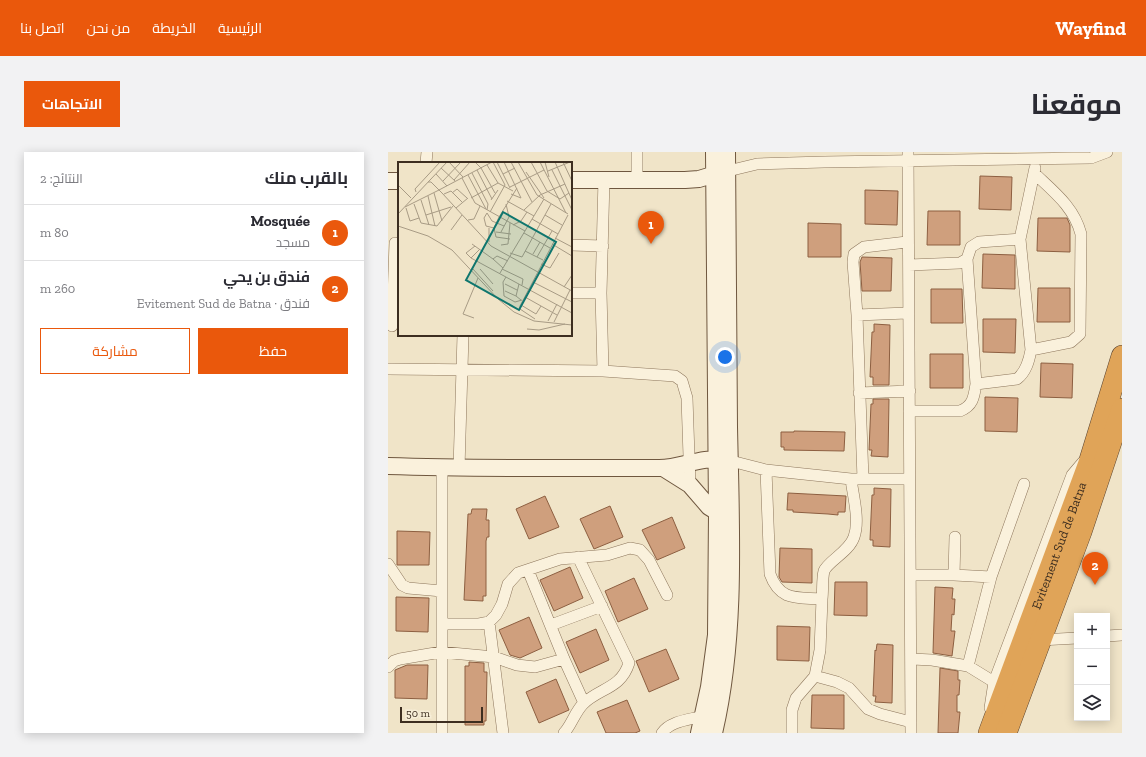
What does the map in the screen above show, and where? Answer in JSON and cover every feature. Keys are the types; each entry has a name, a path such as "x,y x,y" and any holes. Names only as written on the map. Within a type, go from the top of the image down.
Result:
{"highway":[{"name":"Evitement Sud de Batna","path":"989,733 1094,449 1122,356"},
{"name":"Evitement Sud de Batna","path":"1006,733 1097,486 1122,408"}],"main road":[{"path":"714,152 720,173 724,515 729,634 724,677 714,733"},
{"path":"720,173 728,152"},
{"path":"572,180 685,180 699,179 720,173"},
{"path":"388,466 442,468 663,468 705,458 723,460"},
{"path":"663,468 690,485 724,515"},
{"path":"699,733 709,687 716,634 724,515"}],"street":[{"path":"426,162 427,152"},
{"path":"637,152 637,179"},
{"path":"720,173 757,164 824,157 992,156 1036,159 1079,155 1091,158 1107,152"},
{"path":"814,676 837,682 849,688 868,709 911,728 912,576 908,479 910,391 907,314 909,265 907,242 908,156"},
{"path":"976,384 1017,379 1021,376 1028,364 1031,350 1020,239 1036,159"},
{"path":"1031,350 1071,342 1080,334 1081,234 1077,220 1070,208 1034,173"},
{"path":"603,371 601,293 604,179"},
{"path":"909,411 960,410 967,408 974,397 976,384 967,259 971,247 979,242 1020,239"},
{"path":"392,326 394,242"},
{"path":"863,479 857,315 853,262 854,254 864,247 907,242"},
{"path":"572,245 603,246"},
{"path":"909,265 960,263 967,259"},
{"path":"572,293 601,293"},
{"path":"857,315 907,314"},
{"path":"459,468 464,336"},
{"path":"388,369 603,371 671,374 679,378 685,388 687,398 690,485"},
{"path":"859,392 910,391"},
{"path":"989,733 994,682 1072,476 1094,449"},
{"path":"723,460 766,470 851,479 908,479"},
{"path":"442,468 442,733"},
{"path":"766,470 770,574 773,583 778,590 788,596 822,599"},
{"path":"792,733 792,710 796,698 814,676 820,650 824,572 827,566 842,555 854,537 856,521 851,479"},
{"path":"968,666 991,577 1024,484"},
{"path":"954,575 955,537"},
{"path":"442,624 479,624 489,622 496,615 502,604 508,584 518,573 560,559 606,555 630,548 640,550 649,560 667,595"},
{"path":"564,733 584,703 612,687 622,677 628,663 578,557"},
{"path":"388,564 402,585 408,588 442,591"},
{"path":"528,570 564,659 584,703"},
{"path":"912,576 954,575 991,577"},
{"path":"551,625 602,606"},
{"path":"489,622 503,733"},
{"path":"1110,636 1122,634"},
{"path":"1040,640 1074,638"},
{"path":"388,667 394,661 400,659 441,652 494,657 517,665 535,666 564,659"},
{"path":"912,659 932,660 968,666 994,682"},
{"path":"662,733 667,727 674,724 702,716"}],"building":[{"path":"980,176 1012,177 1011,210 979,209"},
{"path":"865,190 898,191 897,225 865,224"},
{"path":"928,211 960,211 960,245 927,245"},
{"path":"1038,218 1067,218 1070,225 1070,252 1037,251"},
{"path":"808,223 841,224 841,257 808,257"},
{"path":"983,254 1015,255 1015,289 982,288"},
{"path":"862,257 892,258 891,291 862,291 860,262"},
{"path":"1038,288 1070,288 1070,322 1037,322"},
{"path":"931,289 962,289 963,323 931,323"},
{"path":"983,319 1016,319 1015,353 983,352"},
{"path":"874,324 890,325 889,385 873,385 873,377 870,377 872,332 874,332"},
{"path":"930,354 963,354 963,388 930,388"},
{"path":"1041,363 1073,364 1072,398 1040,397"},
{"path":"985,397 1018,398 1017,432 985,431"},
{"path":"873,399 889,399 888,457 871,456 872,450 869,450 871,404 873,404"},
{"path":"781,432 845,432 844,451 784,450 784,447 781,447"},
{"path":"874,488 891,489 890,547 873,546 873,540 870,540 872,495 874,495"},
{"path":"788,493 846,496 845,512 838,512 838,515 793,512 793,510 787,510"},
{"path":"545,496 559,527 529,539 516,509"},
{"path":"610,506 623,537 594,549 580,519"},
{"path":"472,509 487,509 486,520 489,520 489,537 487,537 486,541 486,596 483,596 483,601 464,600 468,514 471,514"},
{"path":"672,517 685,548 657,560 642,530"},
{"path":"397,531 430,532 429,565 397,565"},
{"path":"780,548 812,549 812,583 782,582 779,577"},
{"path":"570,567 583,598 554,611 540,580"},
{"path":"634,578 648,609 618,622 605,591"},
{"path":"835,582 867,582 867,616 834,615"},
{"path":"935,587 953,588 952,599 955,599 951,631 955,631 952,656 933,653"},
{"path":"396,597 429,598 428,632 396,631"},
{"path":"529,617 542,648 520,658 510,655 499,630"},
{"path":"777,626 810,627 809,661 777,660"},
{"path":"596,629 609,660 580,673 566,642"},
{"path":"877,644 893,645 892,703 875,702 876,696 873,696 875,650 876,651"},
{"path":"666,649 679,679 649,692 636,661"},
{"path":"469,662 484,663 484,672 487,672 486,721 484,721 484,725 465,725 465,666 469,666"},
{"path":"407,665 428,665 427,699 395,698 395,670"},
{"path":"940,668 958,671 958,680 960,680 959,695 957,695 957,712 960,712 958,733 938,733"},
{"path":"556,679 569,710 539,723 526,692"},
{"path":"812,695 844,695 844,729 811,728"},
{"path":"627,700 640,731 635,733 606,733 597,712"}],"place":[{"name":"Mosquée","path":"651,244"},
{"name":"فندق بن يحي","path":"1095,585"}]}
